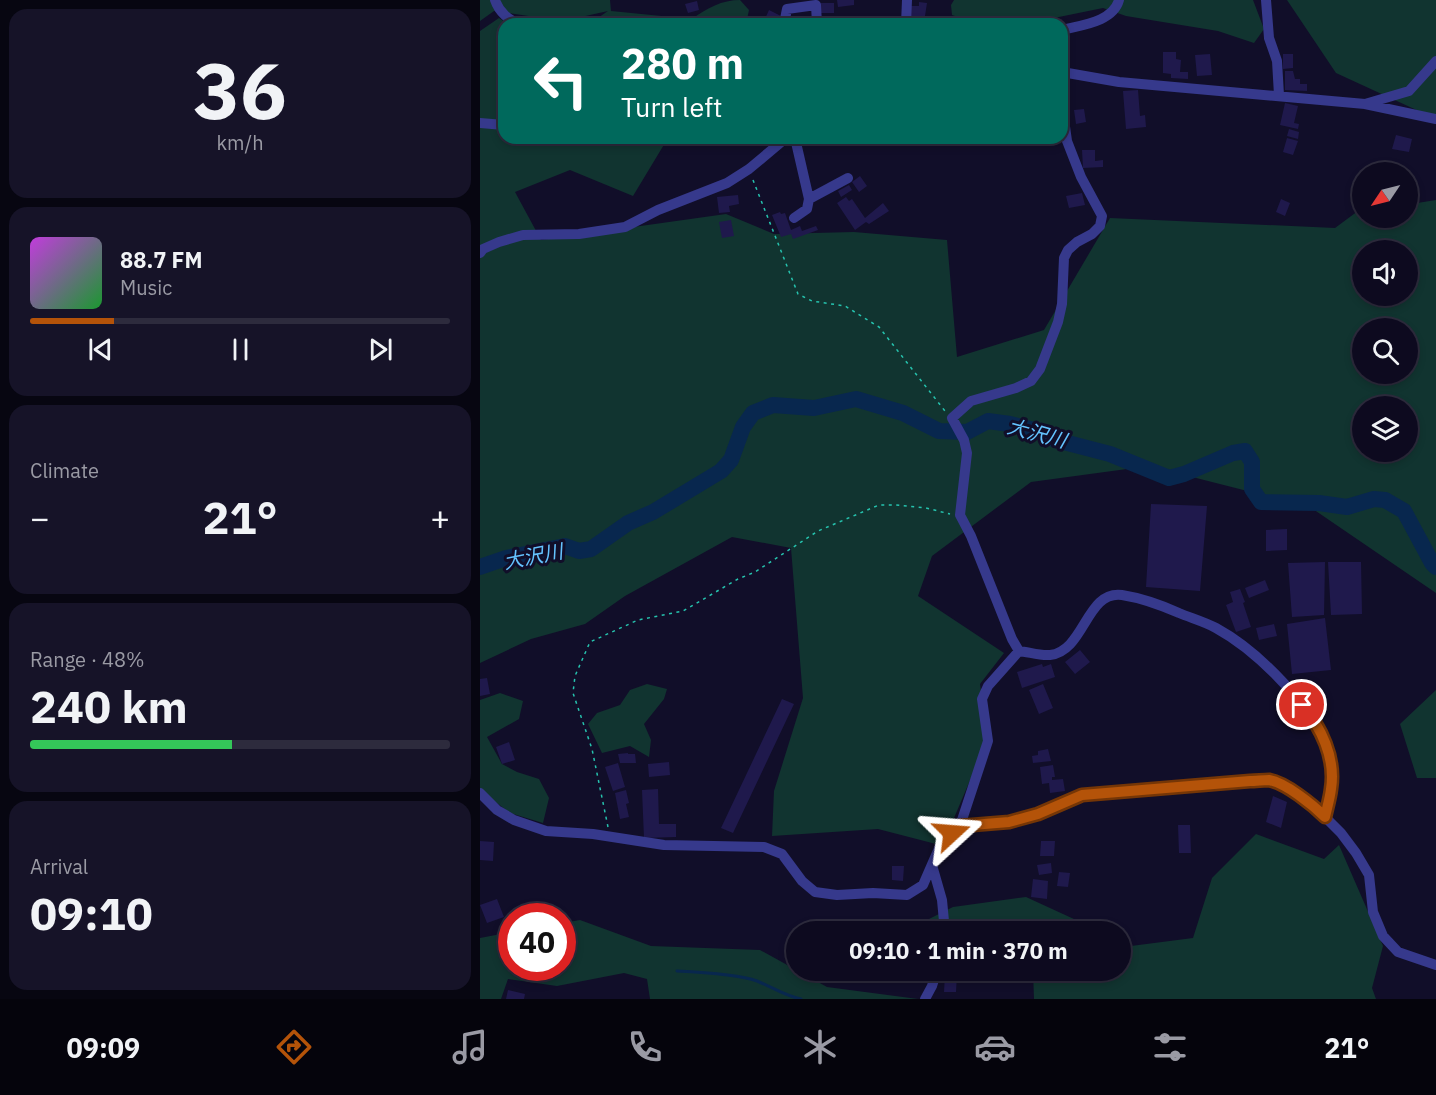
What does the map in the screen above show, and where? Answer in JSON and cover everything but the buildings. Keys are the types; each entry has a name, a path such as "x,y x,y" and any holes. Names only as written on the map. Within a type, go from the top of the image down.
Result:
{"street":[{"path":"495,0 499,11 509,18"},
{"path":"906,18 908,0"},
{"path":"1068,28 1112,14 1119,0"},
{"path":"1266,0 1269,38 1277,61 1279,95"},
{"path":"785,18 787,9 816,4 817,18"},
{"path":"1365,104 1409,91 1436,61"},
{"path":"1068,73 1119,82 1365,104 1436,119"},
{"path":"480,123 498,124"},
{"path":"480,253 483,249 499,242 523,236 579,234 625,227 658,210 727,183 749,169 779,144"},
{"path":"794,218 807,209 809,199 796,144"},
{"path":"1019,651 960,515 967,453 964,440 952,418 971,401 1016,388 1031,381 1040,369 1058,322 1062,304 1065,258 1068,250 1100,226 1102,216 1081,177 1068,144"},
{"path":"809,199 848,178"},
{"path":"1019,651 1050,655 1069,647 1097,605 1106,596 1120,595 1160,605 1215,628 1250,652 1288,687 1315,720 1326,745 1332,787 1325,817"},
{"path":"480,793 497,810 524,825 546,831 663,845 764,847 782,854 790,861 802,881 815,892 837,895 873,893 907,896 923,885 940,846 960,826 988,741 982,699 988,686 1019,651"},
{"path":"960,826 1009,822 1038,814 1082,795 1270,780 1300,796 1325,817 1346,840 1369,875 1373,912 1383,936 1398,952 1436,964"},
{"path":"932,866 942,900 944,921"},
{"path":"925,999 933,981"}],"path":[{"path":"749,169 798,294 812,301 845,306 879,327 952,418"},
{"path":"610,837 592,749 573,693 575,676 590,642 638,620 683,610 755,572 818,531 879,505 916,507 960,515"}],"green space":[{"path":"480,0 610,0 611,11 682,18 598,18 608,11 576,18 542,18 494,11 480,21"},
{"path":"733,0 740,0 749,10 747,18 693,18 715,5"},
{"path":"954,0 1253,0 1264,29 1254,43 1218,31 1126,16 1103,8 1054,18 961,18 952,15 951,5"},
{"path":"1287,0 1436,0 1436,119 1336,73"},
{"path":"498,19 498,144 664,144 633,196 570,170 515,192 541,240 726,214 774,234 854,232 947,240 957,357 1044,330 1110,218 1335,228 1352,215 1352,228 1418,228 1418,203 1436,200 1436,593 1310,507 1149,466 1031,482 932,556 918,596 1004,653 980,684 988,738 954,818 936,844 878,829 772,836 774,791 803,698 791,548 732,537 625,596 585,624 531,639 480,663 480,31"},
{"path":"647,684 667,689 664,699 644,724 651,740 649,757 630,746 602,753 588,724 597,713 620,705 630,690"},
{"path":"1436,690 1436,778 1417,778 1400,724"},
{"path":"500,693 523,701 519,719 487,737 502,764 539,779 549,798 543,823 510,813 480,790 480,700"},
{"path":"1256,834 1324,859 1339,845 1383,946 1372,988 1376,999 1034,999 1033,981 1131,981 1131,946 1193,938 1212,878"},
{"path":"1026,897 1078,921 925,921 953,907"},
{"path":"580,920 651,946 760,950 786,964 786,981 816,981 827,987 918,999 650,999 647,979 624,973 557,986 522,981 576,981 576,921"},
{"path":"498,935 498,981 507,981 501,999 480,999 480,938"}],"waterway":[{"name":"大沢川","path":"480,567 506,558 565,546 579,551 591,549 628,523 653,512 721,471 731,460 743,427 753,413 773,405 814,408 856,399 903,413 939,431 967,432 988,421 1038,431 1056,440 1110,454 1169,478 1233,453 1245,451 1252,462 1252,489 1261,502 1319,503 1347,507 1374,499 1385,500 1404,511 1436,567"},
{"path":"677,971 749,979 801,999"}],"route":[{"path":"952,833 960,826 1009,822 1038,814 1082,795 1270,780 1300,796 1325,817 1332,787 1326,745 1315,720 1302,705"}]}
